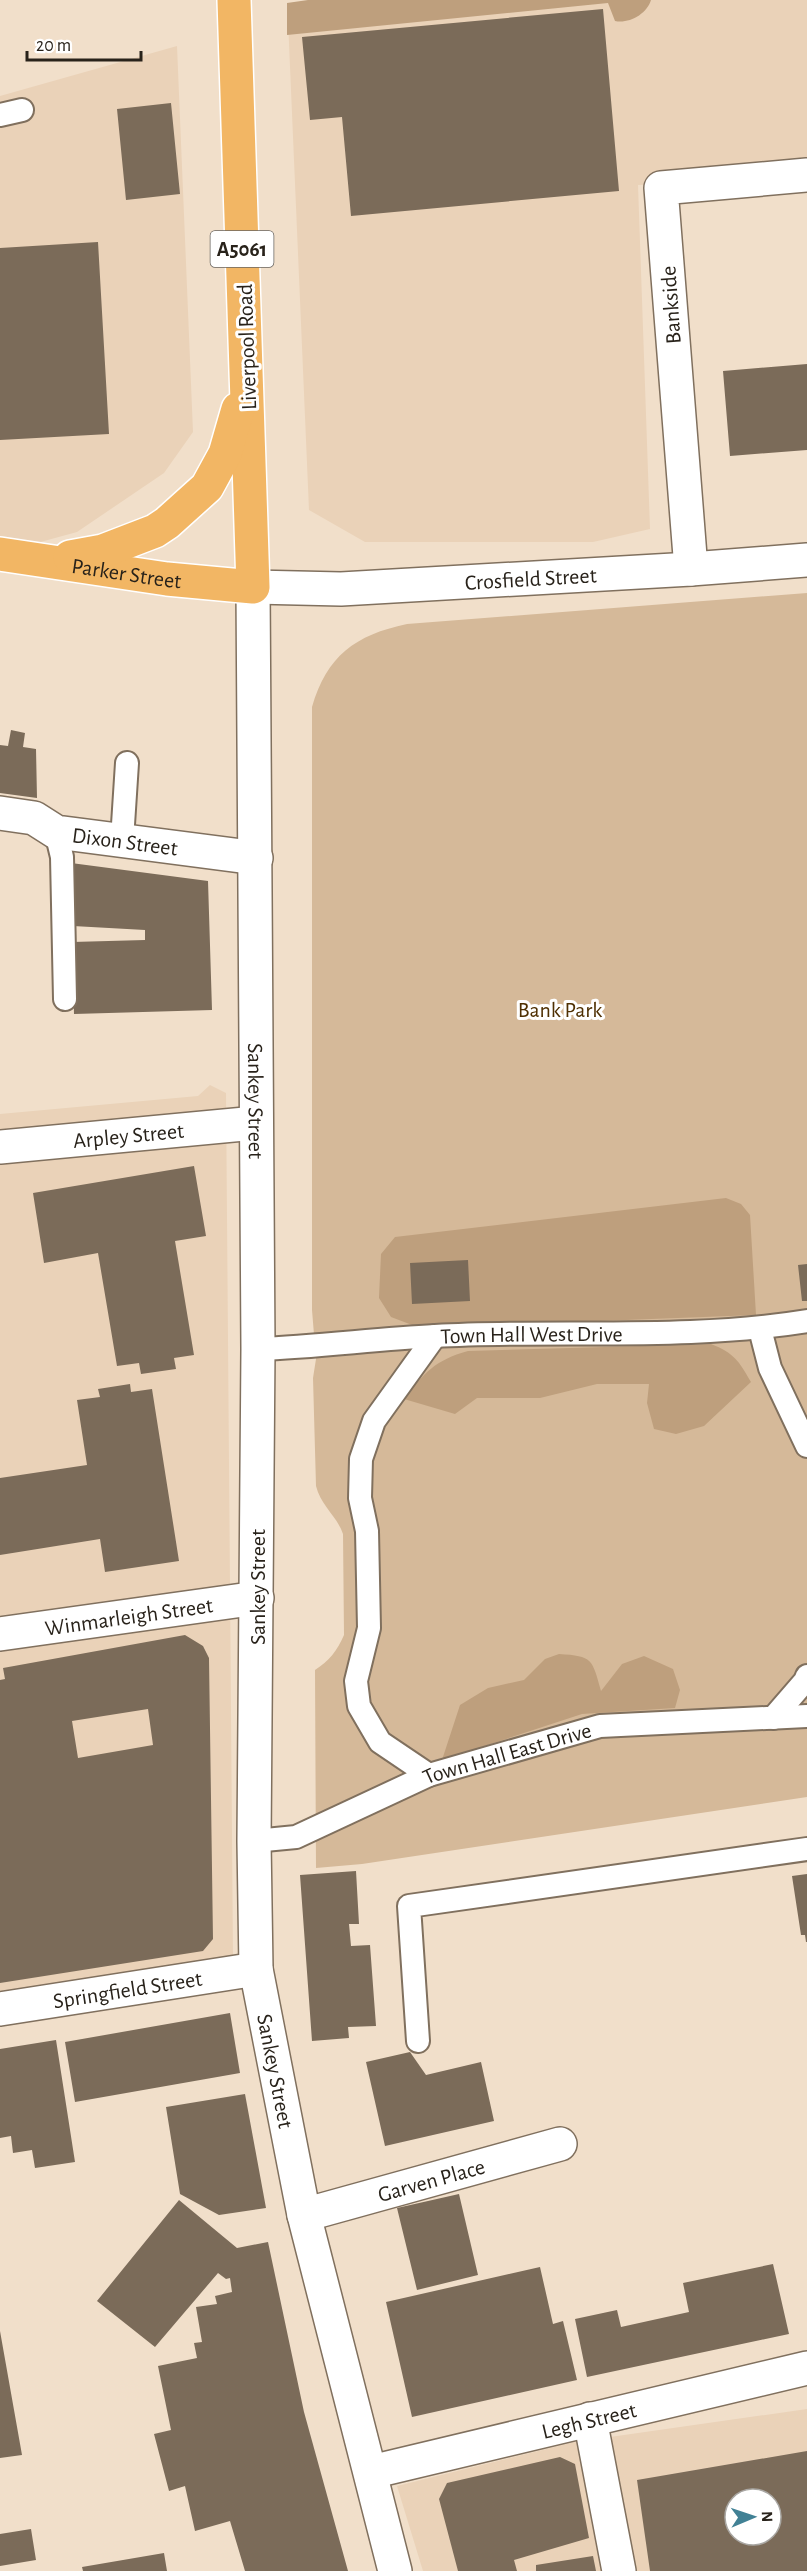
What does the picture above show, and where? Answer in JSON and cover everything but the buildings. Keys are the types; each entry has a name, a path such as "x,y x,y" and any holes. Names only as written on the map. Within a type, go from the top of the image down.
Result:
{"highway":[{"name":"Liverpool Road","path":"234,14 253,587"},
{"path":"51,560 103,551 155,531 167,524 207,487 225,454 238,413 246,360"},
{"name":"Parker Street","path":"0,554 168,579 253,587"}],"street":[{"name":"Bankside","path":"691,569 661,188 807,175"},
{"name":"Crosfield Street","path":"253,587 341,589 807,560"},
{"name":"Sankey Street","path":"253,587 258,1349 254,1841 256,1969 304,2215 395,2571"},
{"name":"Dixon Street","path":"0,813 34,818 56,832 256,858"},
{"name":"Arpley Street","path":"0,1147 256,1123"},
{"name":"Winmarleigh Street","path":"0,1634 257,1598"},
{"name":"Springfield Street","path":"0,2009 256,1969"},
{"name":"Garven Place","path":"304,2215 560,2144"},
{"name":"Legh Street","path":"371,2472 807,2368"},
{"path":"590,2419 619,2571"}],"lane":[{"path":"122,840 127,763"},
{"path":"56,832 62,857 65,999"},
{"name":"Town Hall West Drive","path":"258,1349 435,1336 681,1333 760,1329 807,1321"},
{"path":"760,1329 770,1368 807,1446"},
{"path":"429,1775 380,1742 359,1706 356,1681 369,1628 367,1531 360,1498 361,1459 374,1421 435,1336"},
{"path":"773,1718 807,1676"},
{"name":"Town Hall East Drive","path":"254,1841 296,1837 429,1775 600,1726 807,1716"},
{"path":"418,2041 408,1906 807,1849"}],"shaded area":[{"path":"308,0 651,0 642,14 620,22 615,21 608,3 287,35 287,3"},
{"path":"492,0 807,0 807,176 638,185 650,529 593,542 365,542 309,510 288,20"},
{"path":"177,46 193,432 164,473 77,532 0,553 0,96"},
{"path":"210,1085 226,1093 233,1957 0,1996 0,1114 198,1096"},
{"path":"726,1198 741,1204 750,1215 756,1315 420,1328 391,1317 379,1298 381,1254 395,1237"},
{"path":"711,1344 735,1358 751,1382 704,1426 676,1434 654,1429 647,1403 649,1384 597,1384 540,1398 477,1398 455,1414 404,1399 418,1382 439,1363 468,1351"},
{"path":"559,1654 579,1656 589,1661 593,1666 601,1691 622,1664 644,1656 673,1669 680,1690 675,1708 582,1714 442,1760 460,1705 488,1688 524,1680 545,1659"},
{"path":"807,2409 807,2571 423,2571 397,2486 575,2442"}],"green space":[{"name":"Bank Park","path":"807,593 807,1797 362,1864 316,1868 315,1670 332,1655 344,1635 343,1534 321,1499 316,1486 313,1378 316,1359 312,1310 312,707 318,689 335,661 346,650 372,634 407,624"}]}
